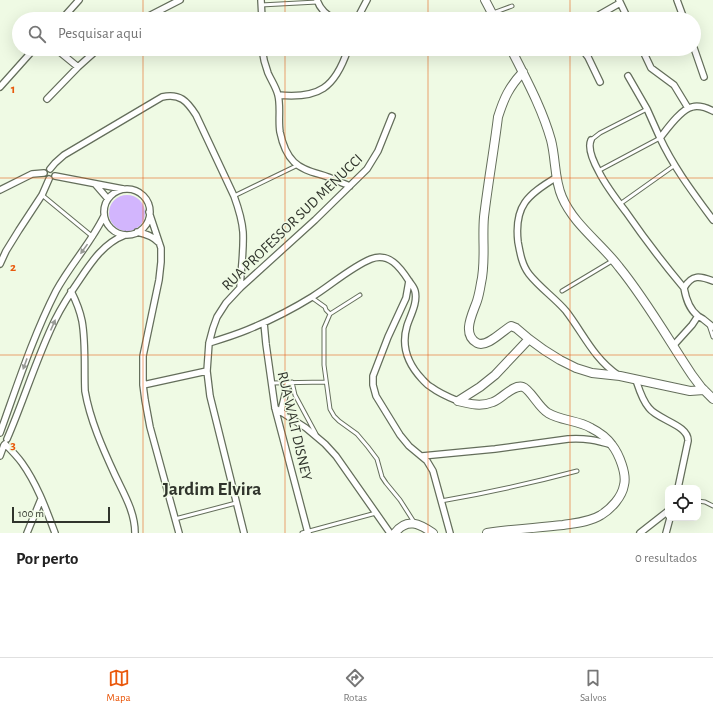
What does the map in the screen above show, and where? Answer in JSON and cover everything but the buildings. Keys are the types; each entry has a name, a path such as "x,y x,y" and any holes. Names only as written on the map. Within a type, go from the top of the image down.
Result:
{"street":[{"path":"68,12 79,0"},
{"path":"157,12 180,0"},
{"path":"361,12 367,0"},
{"path":"485,0 492,12"},
{"path":"677,0 681,12"},
{"path":"317,1 324,12"},
{"path":"602,12 619,1 624,12"},
{"path":"0,87 28,56"},
{"path":"65,56 78,67"},
{"path":"47,99 90,56"},
{"path":"263,56 278,95 279,121 282,138 289,155 298,165 350,186"},
{"path":"278,95 300,96 324,88 338,73 345,56"},
{"path":"515,56 545,120 552,142 561,196 585,230 614,260 633,284 692,375 713,399"},
{"path":"587,56 600,82"},
{"path":"645,56 651,68 674,85 688,108"},
{"path":"697,56 704,77"},
{"path":"523,72 515,80 508,91 502,102 498,117 484,217 482,281 469,325 469,332 472,338 477,343 482,344 489,342 511,326 516,328 529,339 560,360 576,368 592,373 620,376 690,391 704,390"},
{"path":"628,76 647,109 665,149 684,180 713,220"},
{"path":"0,190 32,174 44,173 64,155 162,97 175,96 182,98 190,105 196,115 234,196 241,219 243,232 240,288"},
{"path":"660,138 679,115 688,108 692,106 700,106 713,111"},
{"name":"RUA PROFESSOR SUD MENUCCI","path":"244,533 210,396 207,371 209,343 213,328 217,317 226,303 240,288 315,220 368,169 378,151 392,116"},
{"path":"591,140 590,150 598,171 605,183 650,246 684,288 688,305 694,313 711,326"},
{"path":"0,264 6,251 52,177 54,171 50,168"},
{"path":"4,443 16,419 44,344 71,291 91,262 104,248 111,242 125,235 138,232 144,227 148,220 149,206 146,200 137,192 95,183 45,176 44,173"},
{"path":"557,177 541,186 528,198 521,208 517,219 517,231 519,249 523,262 529,273 540,286 565,310 593,351 607,367 620,376"},
{"path":"95,183 108,199"},
{"path":"125,189 112,194 108,199 104,210 104,216 112,229 125,235"},
{"path":"149,212 160,245 161,262 159,280 143,356 143,385 150,427 179,533"},
{"path":"0,456 5,437 0,435 30,349 45,313 60,284 93,237 104,216"},
{"path":"138,232 149,235 160,245"},
{"path":"209,343 264,323 311,297 362,263 378,257 386,258 393,262 402,270 415,291 415,303 406,328 404,340 406,352 411,364 429,386 441,394 458,401 477,405 494,402 512,389 523,387 548,413 581,423 599,433 612,445 619,457 623,469 624,485 617,501 610,509 601,515 593,519 545,530 506,530 487,533"},
{"path":"684,288 690,279 695,277 702,277 713,281"},
{"path":"409,281 406,298 388,337 373,376 373,385 376,396 400,435 409,446 427,461 433,471 450,533"},
{"path":"71,291 78,306 82,321 86,398 101,442 134,516 135,533"},
{"path":"673,346 698,316"},
{"name":"RUA WALT DISNEY","path":"264,323 272,383 308,532"},
{"path":"458,401 495,375 529,339"},
{"path":"143,385 207,371"},
{"path":"636,380 649,409 682,429 687,435 688,441 679,485"},
{"path":"290,382 278,410 306,428 336,456 390,533"},
{"path":"422,456 495,449 580,438 612,445"},
{"path":"4,443 22,462 32,479 55,533"},
{"path":"27,533 41,498"},
{"path":"640,533 665,513"},
{"path":"666,533 669,521"},
{"path":"395,533 402,526 415,523 433,533"}],"lane":[{"path":"261,3 317,1"},
{"path":"501,12 512,6"},
{"path":"591,140 600,133 647,109"},
{"path":"598,171 660,138"},
{"path":"234,196 298,165"},
{"path":"620,204 675,165"},
{"path":"42,195 93,237"},
{"path":"562,291 614,260"},
{"path":"360,295 330,314 324,328 324,365 330,409 339,421 351,429 362,440 377,459 382,477 400,500 415,523"},
{"path":"311,297 325,307 330,314"},
{"path":"711,326 713,337"},
{"path":"290,382 316,436"},
{"path":"272,383 326,382"},
{"path":"441,501 546,480 577,471"},
{"path":"701,501 713,506"},
{"path":"175,519 236,503"},
{"path":"302,533 376,513"}],"shaded area":[{"path":"130,195 140,200 144,206 144,220 140,226 134,230 124,231 114,226 110,220 109,210 114,200 120,196"}],"district":[{"name":"Jardim Elvira","path":"212,488"}]}
